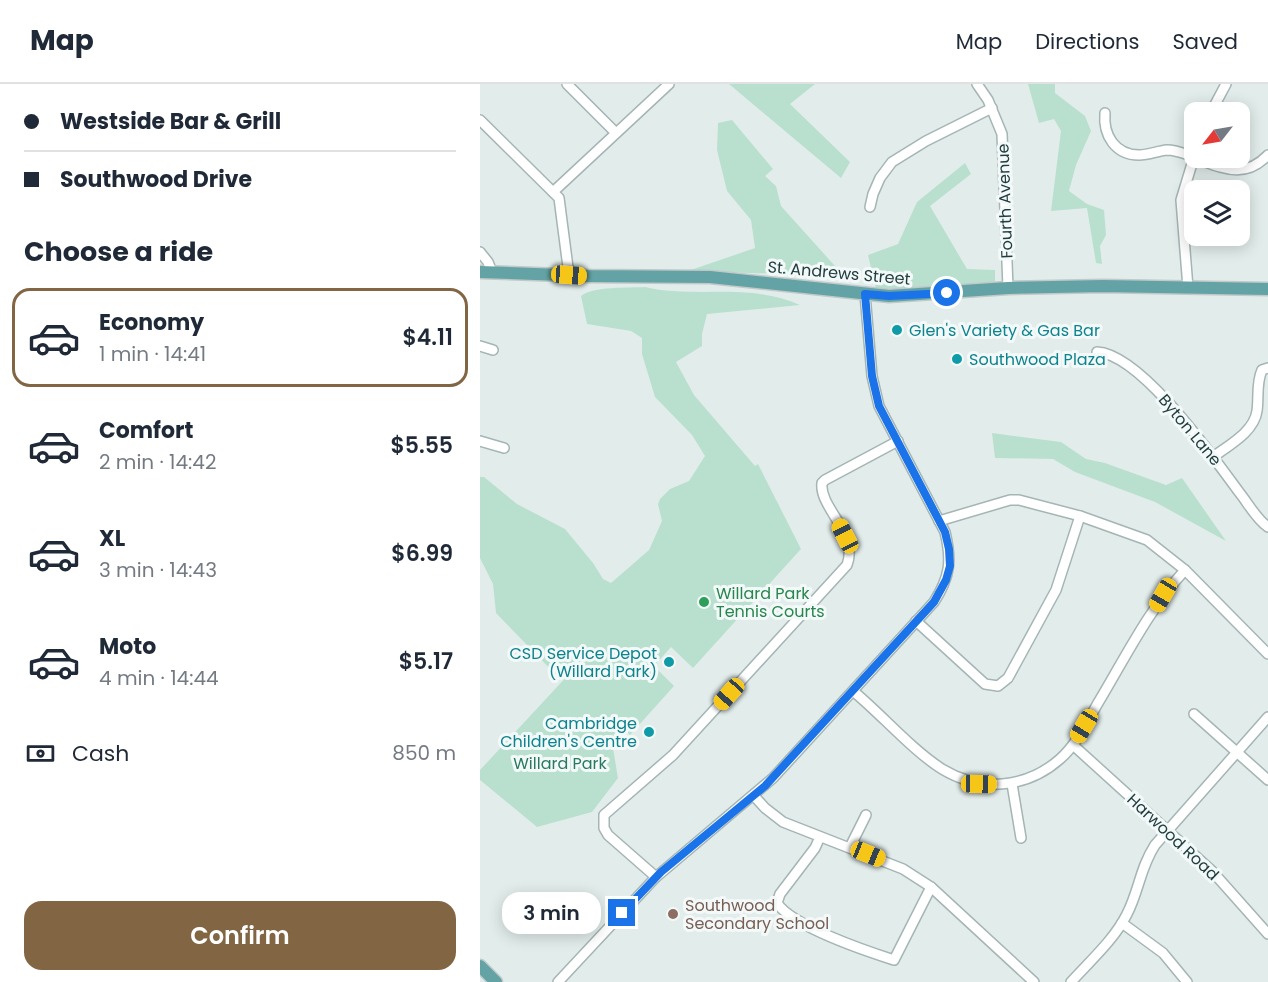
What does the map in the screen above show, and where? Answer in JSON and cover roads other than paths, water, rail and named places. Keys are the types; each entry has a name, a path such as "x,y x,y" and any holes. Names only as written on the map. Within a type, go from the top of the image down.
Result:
{"main road":[{"name":"St. Andrews Street","path":"486,272 710,277 865,294 922,295 1008,288 1103,286 1268,290"},
{"path":"480,966 496,982"}],"street":[{"path":"567,84 616,133"},
{"path":"553,192 669,84"},
{"name":"Fourth Avenue","path":"977,84 992,108 1002,134 1004,147 1004,213 1008,288"},
{"path":"1216,102 1226,84"},
{"path":"870,207 880,178 892,162 926,141 992,108"},
{"path":"1105,113 1108,136 1111,142 1122,151 1141,155 1173,150 1184,154"},
{"path":"480,120 559,198 569,275"},
{"path":"1250,168 1259,164 1268,155"},
{"path":"1188,288 1181,200 1191,168"},
{"path":"1224,168 1242,171 1249,168"},
{"path":"480,252 488,262 486,272"},
{"path":"558,982 656,877 773,778 854,691 941,591 950,566 945,532 879,406 874,390 865,294"},
{"path":"480,346 493,350"},
{"name":"Byton Lane","path":"1097,351 1114,355 1129,366 1177,410 1268,527"},
{"path":"1213,457 1242,435 1253,423 1257,412 1258,378 1262,370 1268,368"},
{"path":"480,441 504,448"},
{"path":"656,877 608,835 604,828 604,815 674,755 847,565 850,555 848,542 823,492 822,483 898,441"},
{"path":"939,521 1019,500 1080,516 1147,540 1185,570 1268,654"},
{"path":"916,621 985,684 998,686 1008,678 1056,590 1080,516"},
{"path":"854,691 941,768 960,778 979,784 1012,784 1047,769 1073,746 1163,595 1185,570"},
{"path":"1194,714 1268,780"},
{"path":"1071,982 1122,923 1130,908 1144,864 1155,845 1268,717"},
{"name":"Harwood Road","path":"1073,746 1212,871 1268,934"},
{"path":"1012,784 1021,838"},
{"path":"754,796 783,822 903,869 930,887 1034,982"},
{"path":"850,847 866,814"},
{"path":"820,837 815,848 780,894 777,903 781,910 815,930 894,960 930,887"},
{"path":"1122,923 1163,952 1187,982"}],"place":[{"name":"Glen's Variety & Gas Bar","path":"897,330"},
{"name":"Southwood Plaza","path":"957,359"},
{"name":"Willard Park Tennis Courts","path":"704,602"},
{"name":"CSD Service Depot (Willard Park)","path":"669,662"},
{"name":"Cambridge Children's Centre","path":"649,732"},
{"name":"Southwood Secondary School","path":"673,914"}],"park label":[{"name":"Willard Park","path":"560,763"}]}
